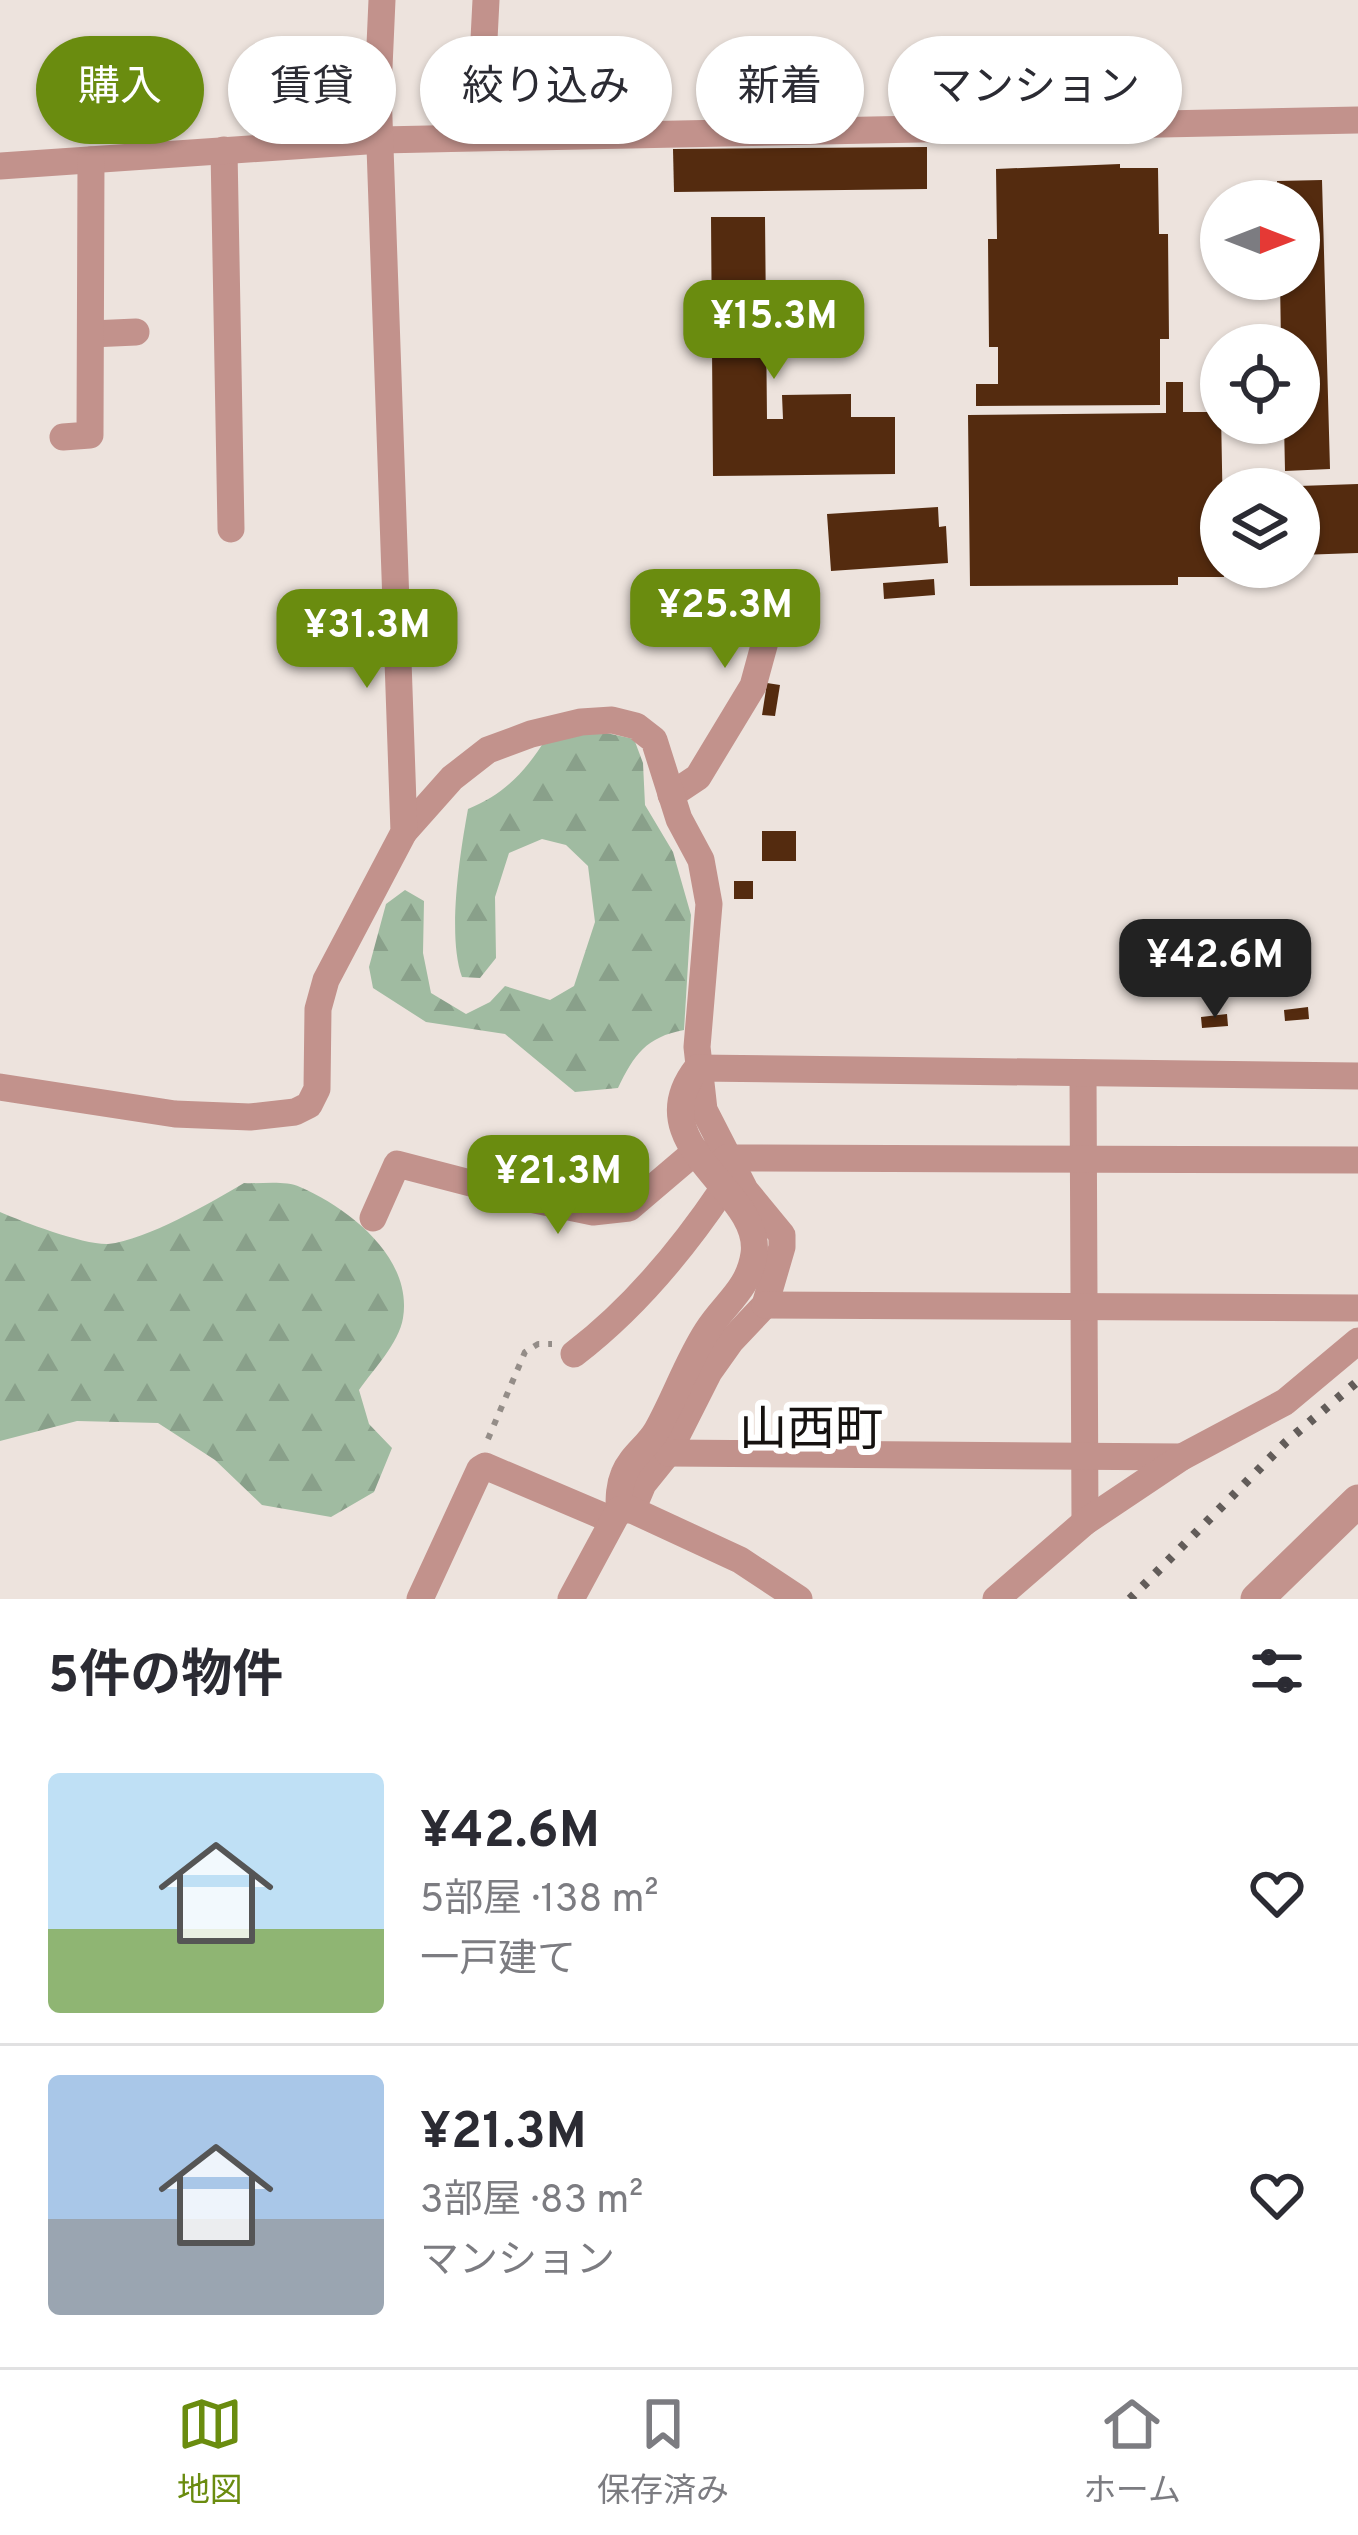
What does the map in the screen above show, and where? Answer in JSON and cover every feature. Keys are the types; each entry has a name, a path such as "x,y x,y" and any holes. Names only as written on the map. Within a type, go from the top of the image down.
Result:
{"street":[{"path":"380,36 382,0"},
{"path":"484,36 486,0"},
{"path":"672,133 1358,120"},
{"path":"0,166 318,144"},
{"path":"381,144 404,832"},
{"path":"224,150 230,529"},
{"path":"63,437 90,435 91,160"},
{"path":"91,334 136,332"},
{"path":"670,795 688,786 707,762 753,686 768,632 803,586"},
{"path":"0,1087 175,1114 264,1116 309,1105 317,1089 318,1009 326,980 404,832 452,778 488,750 581,722 612,720 636,726 653,740 670,795 708,881 697,1068 704,1110 745,1190 782,1235 765,1305 710,1372 668,1453 621,1513 571,1599"},
{"path":"697,1068 1358,1076"},
{"path":"621,1513 619,1492 633,1456 655,1435 709,1327 740,1294 755,1250 754,1234 685,1129 679,1106 683,1087 697,1068"},
{"path":"1083,1073 1085,1522"},
{"path":"373,1217 397,1164 478,1185 501,1171 530,1199 592,1213 629,1208 696,1151"},
{"path":"726,1158 1358,1160"},
{"path":"574,1354 600,1335 688,1242 723,1190"},
{"path":"765,1305 1358,1308"},
{"path":"996,1599 1085,1522 1182,1457 1286,1402 1358,1341"},
{"path":"668,1453 1182,1457"},
{"path":"420,1599 485,1466 740,1560 799,1599"},
{"path":"1257,1599 1358,1501"}],"path":[{"path":"485,1466 485,1444 525,1352 538,1344 552,1344 574,1354"}],"green space":[{"path":"583,728 634,739 643,763 645,805 673,852 691,915 684,1030 660,1037 643,1049 618,1088 575,1092 505,1034 426,1022 373,988 369,967 386,904 405,890 424,901 423,953 431,993 466,1014 490,1002 505,986 550,1000 574,986 595,922 588,866 566,845 542,839 509,853 495,897 496,958 480,978 462,977 455,917 468,809 514,780 547,737"},
{"path":"244,1183 287,1184 319,1196 374,1238 398,1275 403,1296 401,1327 359,1390 369,1424 392,1448 374,1492 331,1517 262,1505 215,1460 158,1423 77,1421 0,1441 0,1212 69,1237 108,1244 159,1228"}],"building":[{"path":"927,147 927,189 674,192 673,149"},
{"path":"1120,164 1120,168 1158,168 1159,234 1168,234 1169,339 1160,339 1160,405 976,406 976,384 998,384 998,347 989,347 988,239 997,239 996,169"},
{"path":"1320,180 1330,469 1285,468 1284,444 1320,444 1320,324 1281,324 1280,300 1320,300"},
{"path":"711,217 765,217 767,419 783,419 782,395 851,394 851,417 895,417 895,474 713,476"},
{"path":"1166,382 1183,382 1183,412 1200,412 1200,444 1222,444 1222,468 1200,468 1200,577 1178,577 1178,585 970,586 968,415 1166,413"},
{"path":"1358,484 1358,553 1320,554 1320,485"},
{"path":"938,507 939,527 946,526 948,563 831,571 827,514"},
{"path":"934,579 935,595 884,599 883,583"},
{"path":"767,683 780,685 775,716 762,715"},
{"path":"762,831 796,831 796,861 762,861"},
{"path":"734,881 753,881 753,899 734,899"},
{"path":"1308,1007 1309,1019 1285,1021 1284,1010"},
{"path":"1227,1014 1228,1026 1202,1028 1201,1017"}],"railway":[{"path":"1130,1599 1286,1442 1358,1381"}],"district":[{"name":"山西町","path":"811,1433"}]}
